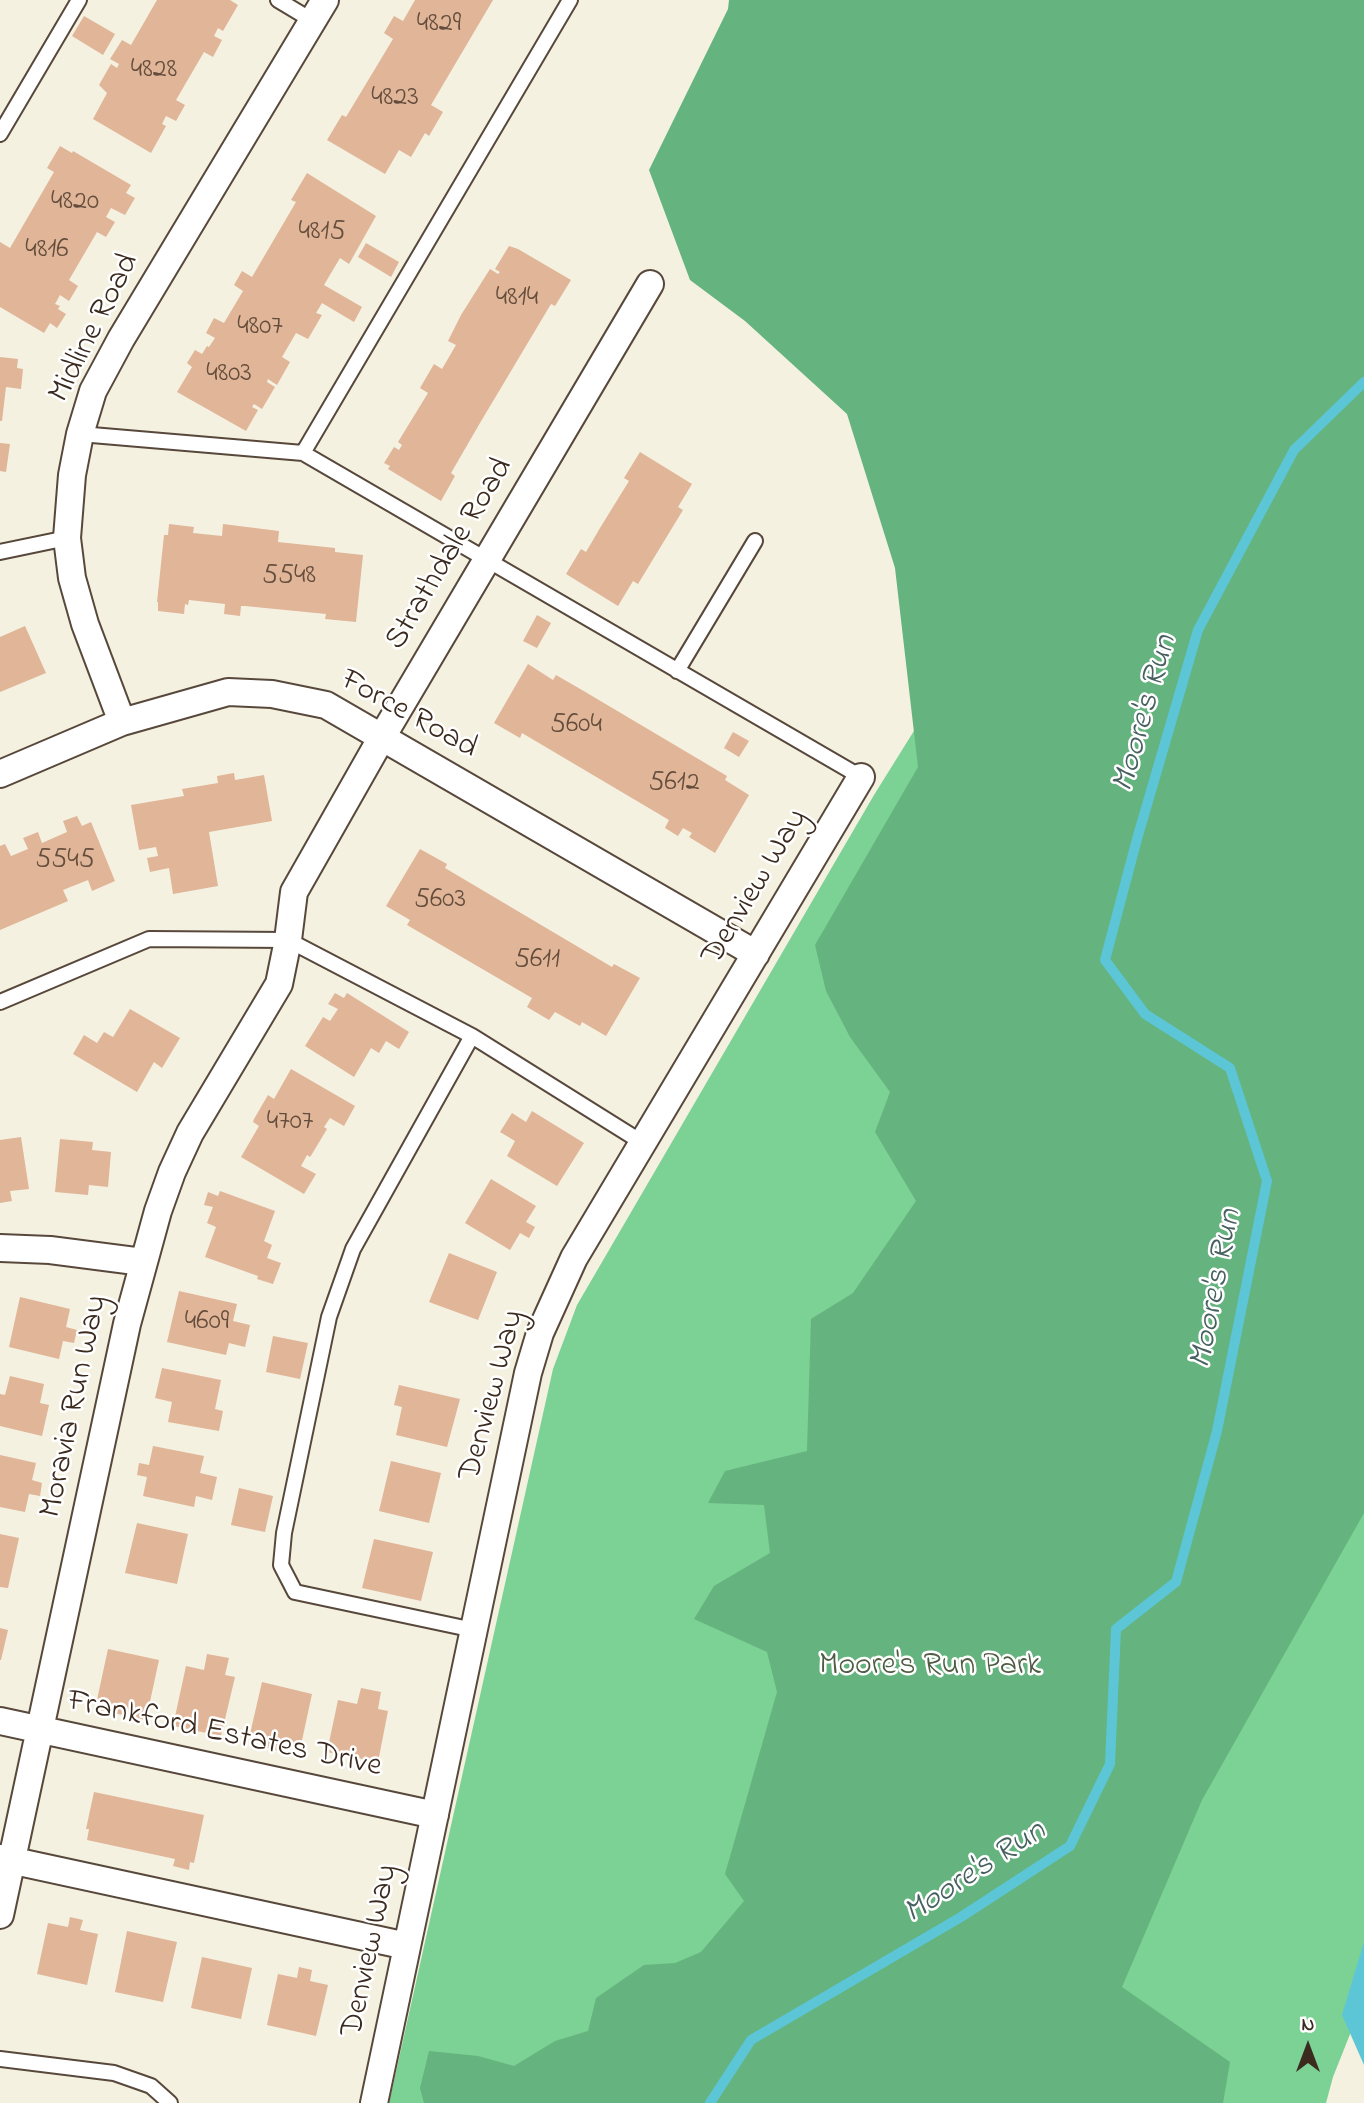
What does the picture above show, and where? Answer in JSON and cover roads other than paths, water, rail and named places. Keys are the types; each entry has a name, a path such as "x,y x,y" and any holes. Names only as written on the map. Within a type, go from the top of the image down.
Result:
{"street":[{"name":"Midline Road","path":"122,722 85,624 72,578 67,538 72,475 79,434 93,391 121,339 319,10"},
{"name":"Strathdale Road","path":"288,940 294,892 382,737 650,284"},
{"name":"Force Road","path":"0,774 122,722 228,692 272,694 326,705 756,954"},
{"name":"Denview Way","path":"374,2103 528,1373 540,1333 575,1258 861,778"},
{"name":"Moravia Run Way","path":"0,1915 6,1859 40,1730 142,1262 172,1172 190,1133 279,984 288,940"},
{"path":"0,1248 50,1250 142,1262"},
{"name":"Frankford Estates Drive","path":"0,1721 435,1815"},
{"path":"6,1859 407,1946"}],"lane":[{"path":"0,134 79,0"},
{"path":"278,0 319,10"},
{"path":"303,453 570,0"},
{"path":"79,434 303,453 861,778"},
{"path":"0,552 67,538"},
{"path":"677,671 755,541"},
{"path":"0,1002 149,939 288,940 472,1035 643,1143"},
{"path":"472,1035 353,1248 329,1317 284,1534 281,1565 295,1592 474,1630"},
{"path":"0,2059 114,2073 151,2086 170,2103"}],"water":[{"path":"1364,1942 1364,2065 1342,2015"}],"waterway":[{"name":"Moore's Run","path":"710,2103 751,2040 961,1917 1070,1846 1110,1764 1116,1629 1176,1582 1217,1431 1267,1181 1230,1068 1145,1014 1105,960 1198,630 1294,450 1364,382"}],"park label":[{"name":"Moore's Run Park","path":"930,1668"}]}
